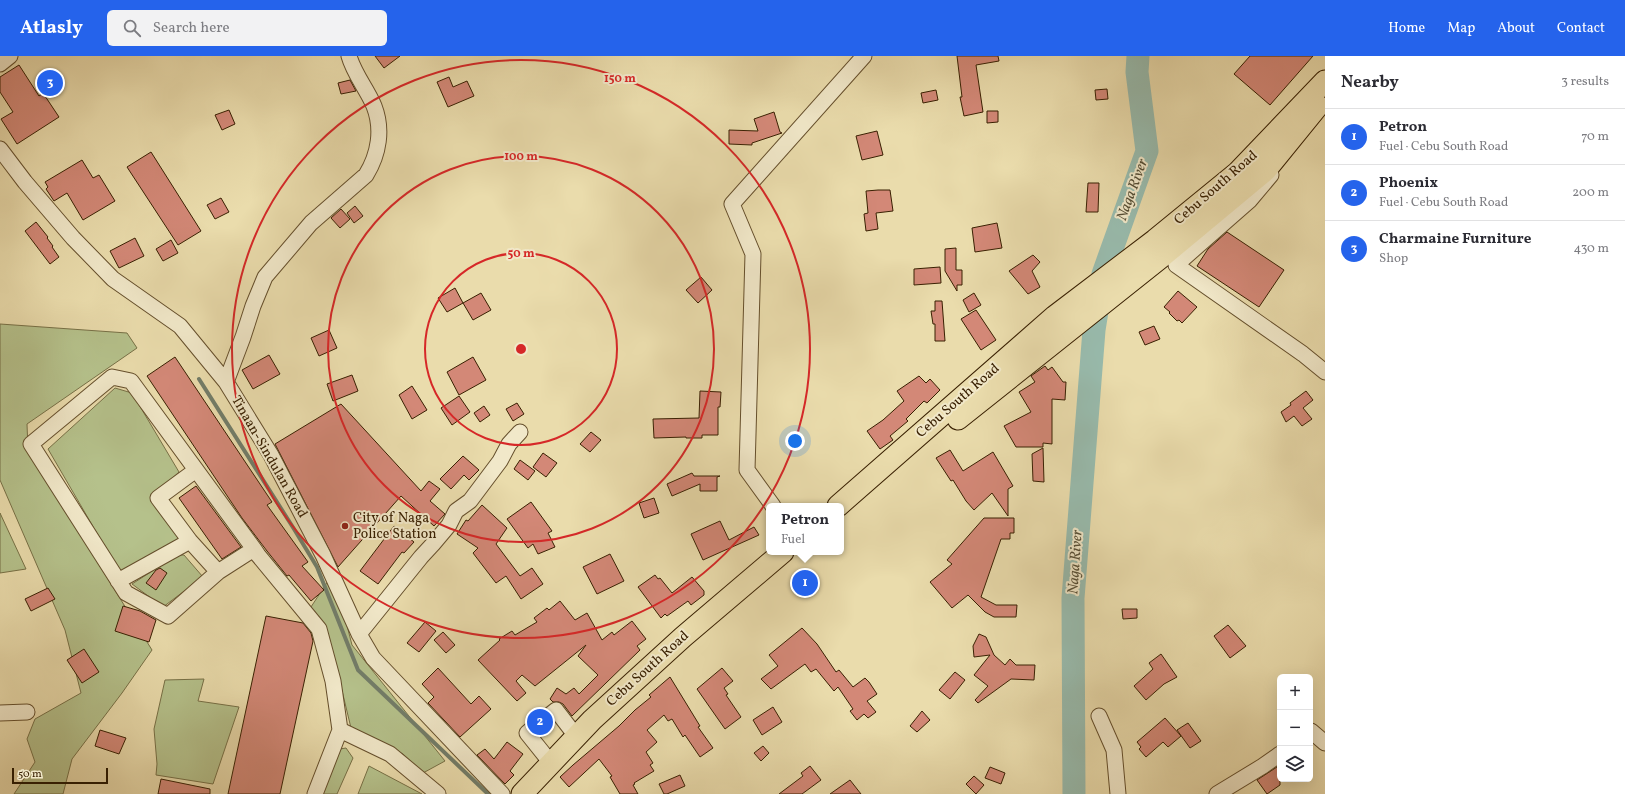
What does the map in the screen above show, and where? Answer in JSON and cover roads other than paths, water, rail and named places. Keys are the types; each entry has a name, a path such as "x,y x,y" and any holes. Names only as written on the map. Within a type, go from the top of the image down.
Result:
{"highway":[{"name":"Cebu South Road","path":"860,487 958,419 1066,333 1237,173 1325,81"},
{"name":"Cebu South Road","path":"841,503 1055,316 1141,262 1266,170 1325,98"},
{"name":"Cebu South Road","path":"522,794 592,720 683,637 779,555"}],"street":[{"path":"0,64 10,56"},
{"path":"226,382 265,277 311,223 366,175 378,150 378,127 374,106 349,56"},
{"path":"771,503 747,470 753,254 732,204 864,56"},
{"path":"1325,114 1250,200 1176,265 1303,354 1325,372"},
{"name":"Tinaan-Sindulan Road","path":"0,148 25,182 73,238 113,279 180,326 226,382 271,455 323,555 359,634 373,658 502,794"},
{"path":"254,549 218,572 168,616 126,593 31,444 112,377 132,381 254,549 320,629 333,681 340,730 315,794"},
{"path":"359,634 421,557 449,525 456,512 474,495 500,461 509,444 520,432"},
{"path":"196,470 158,498 190,541 218,572"},
{"path":"118,581 190,541"},
{"path":"546,718 556,710 576,736"},
{"path":"0,713 27,712"},
{"path":"1099,716 1114,750 1118,794"},
{"path":"533,728 527,733 551,763"},
{"path":"340,730 390,754 438,794"},
{"path":"1313,733 1325,743"},
{"path":"1217,794 1277,756"}],"waterway":[{"name":"Naga River","path":"1074,794 1073,598 1094,330 1103,274 1147,151 1137,72 1138,56"},
{"path":"199,379 317,567 358,670 488,794"}],"place":[{"name":"Charmaine Furniture","path":"50,83"},
{"name":"City of Naga Police Station","path":"345,526"},
{"name":"Petron","path":"805,583"},
{"name":"Phoenix","path":"540,722"}]}
